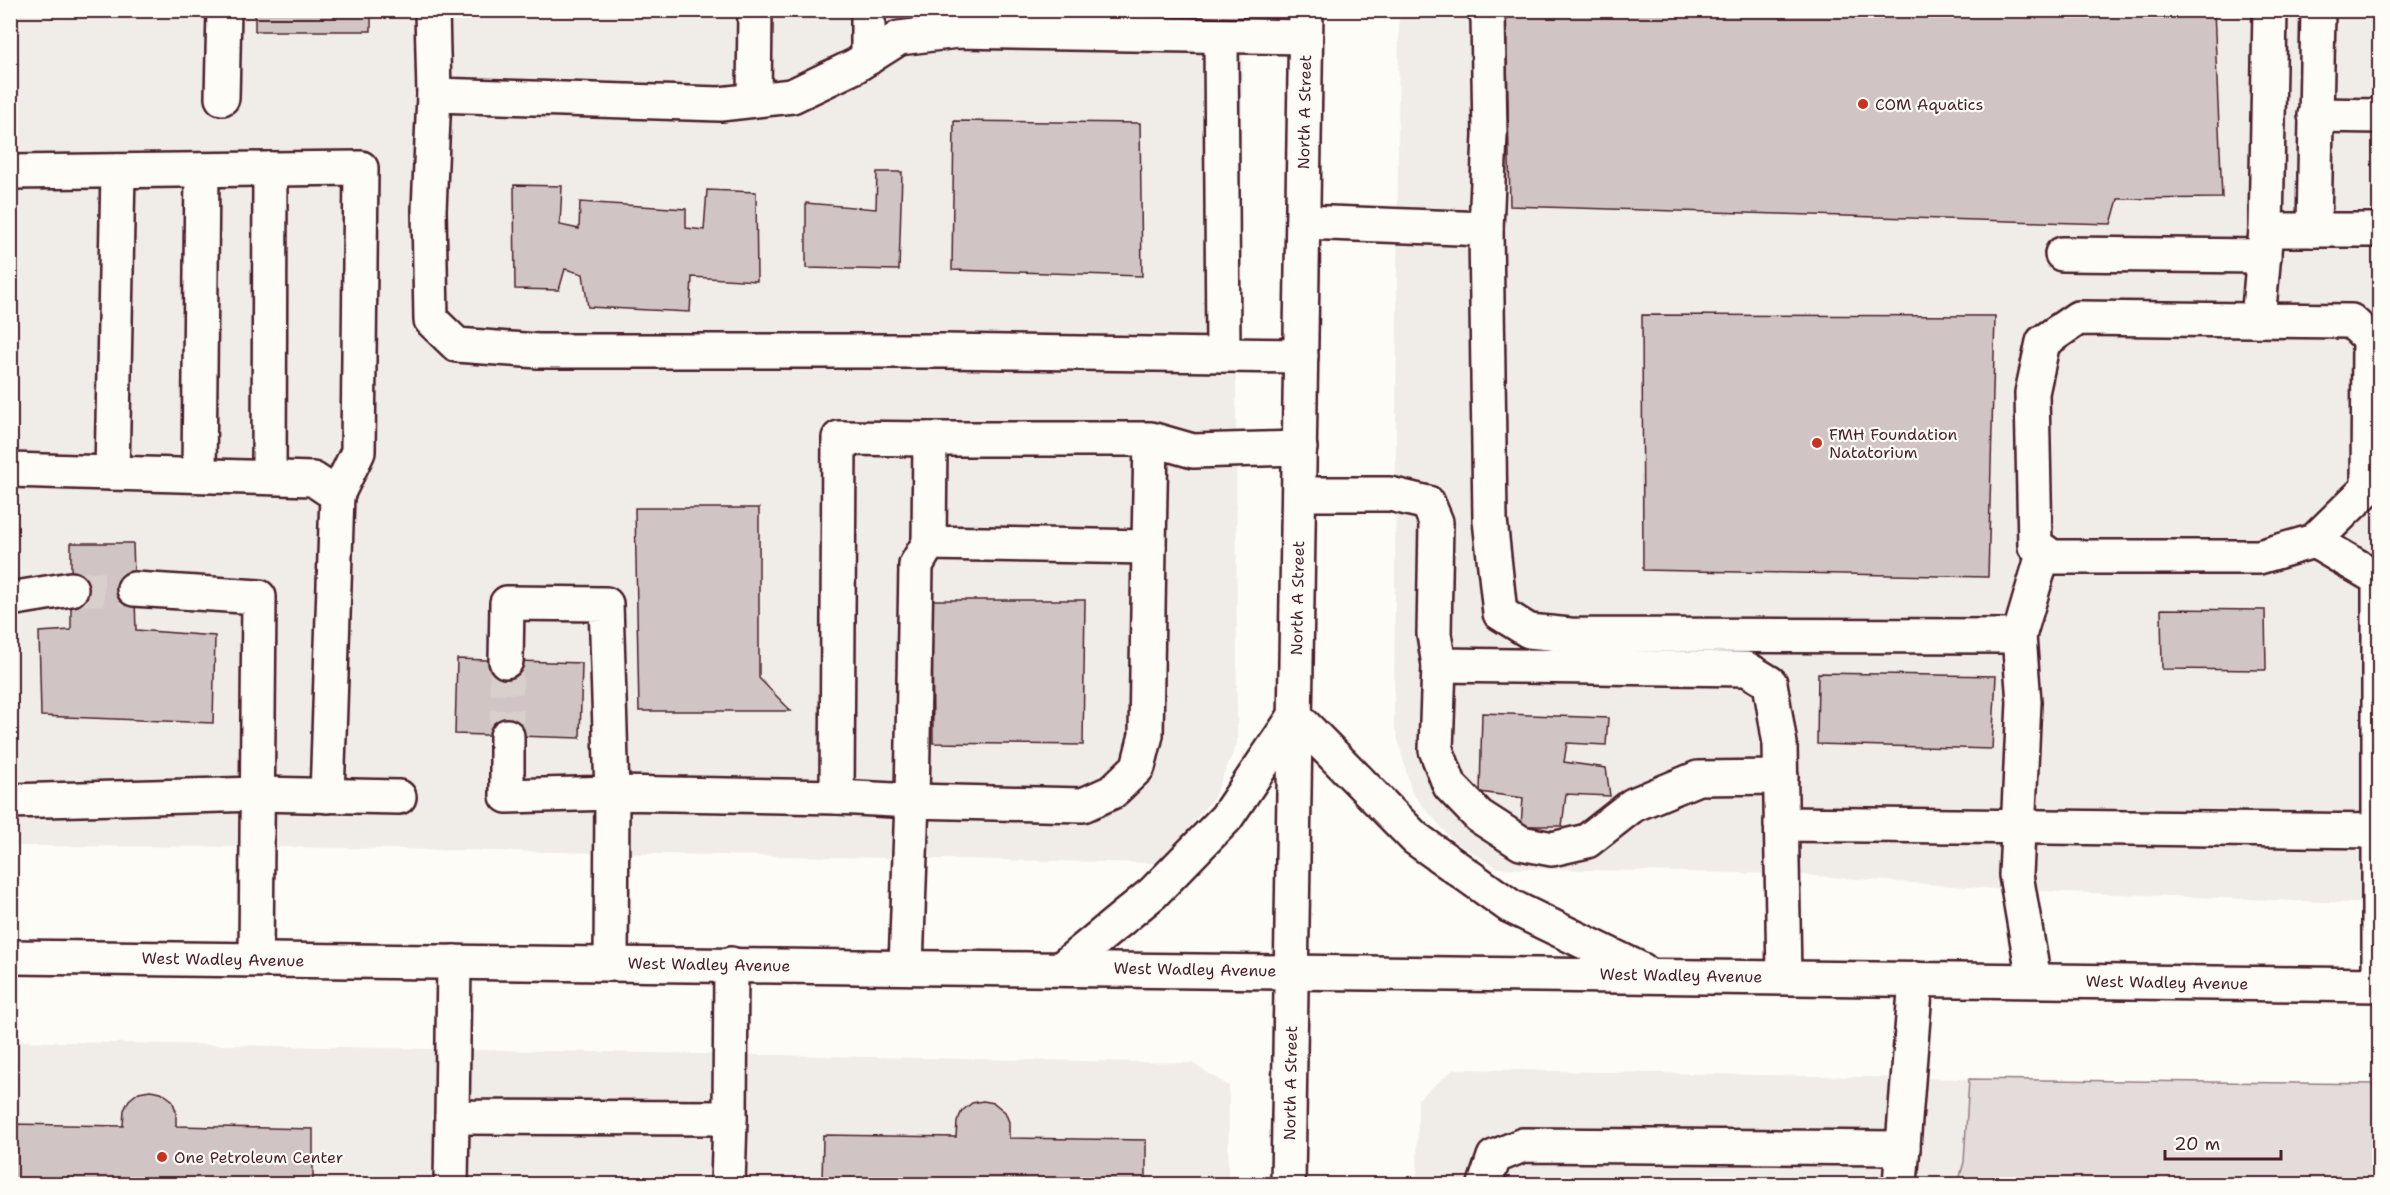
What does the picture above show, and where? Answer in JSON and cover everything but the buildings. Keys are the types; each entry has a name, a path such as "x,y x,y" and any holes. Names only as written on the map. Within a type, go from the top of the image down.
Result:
{"main road":[{"path":"222,98 224,10"},
{"path":"432,10 434,95 429,210 431,320 457,345 538,351 1301,356"},
{"path":"754,99 755,10"},
{"path":"868,10 868,58"},
{"path":"1484,10 1488,15 1490,135 1485,230 1490,520 1500,613 1529,631 1570,635 2019,636"},
{"path":"2258,320 2265,243 2270,10"},
{"path":"2314,230 2318,10"},
{"path":"434,95 720,104 792,96 868,58 899,38 958,31 1221,36 1306,24"},
{"name":"North A Street","path":"1288,1185 1306,24"},
{"path":"1221,36 1223,355"},
{"path":"2315,115 2379,116"},
{"path":"10,172 361,168 358,452 337,495 327,796"},
{"path":"269,477 270,169"},
{"path":"199,475 202,170"},
{"path":"112,473 118,171"},
{"path":"1303,222 1485,230"},
{"path":"2062,254 2265,243 2314,230 2379,230"},
{"path":"2078,318 2258,320 2351,321 2369,338 2368,488 2314,541 2259,557 2053,557 2035,546 2032,393 2043,342 2078,318"},
{"path":"837,797 839,438 1151,439 1192,451 1300,448"},
{"path":"906,966 912,801 916,565 929,543 930,439"},
{"path":"507,736 507,796 612,793 1083,805 1112,792 1138,767 1146,735 1151,439"},
{"path":"10,470 313,479 337,495"},
{"path":"1299,495 1390,494 1428,503 1436,522 1434,634 1439,665 1436,750 1450,786 1479,816 1521,843 1552,849 1587,841 1632,805 1698,778 1781,777"},
{"path":"2314,541 2379,579"},
{"path":"929,543 1149,547"},
{"path":"2034,980 2016,875 2024,702 2019,636 2044,551"},
{"name":"West Wadley Avenue","path":"10,957 1292,970 2379,985 2379,579"},
{"path":"10,599 71,589"},
{"path":"134,589 260,597 256,959"},
{"path":"506,661 507,603 606,604 612,793 611,963"},
{"path":"1439,665 1747,669 1770,683 1780,744 1784,977"},
{"path":"1062,968 1153,893 1226,818 1295,716 1424,845 1510,906 1652,975"},
{"path":"10,801 258,794 399,797"},
{"path":"1781,824 2379,831"},
{"path":"451,1185 453,962"},
{"path":"728,1185 731,964"},
{"path":"1900,1185 1916,979"},
{"path":"452,1117 730,1118"},
{"path":"1485,1185 1494,1156 1523,1145 1903,1148"}],"shaded area":[{"path":"11,11 1244,11 1236,372 1237,744 1214,797 1159,863 284,847 11,846"},
{"path":"1399,11 2379,11 2379,904 2010,890 1789,874 1498,868 1453,841 1412,793 1394,724"},
{"name":"One Petroleum Center","path":"11,1041 1192,1063 1229,1086 1228,1184 11,1184"},
{"path":"1454,1069 1969,1079 1964,1162 1958,1184 1417,1184 1418,1099"},
{"path":"1969,1079 2379,1084 2379,1184 1958,1184 1964,1162"}],"tunnel":[{"path":"71,589 134,589"},
{"path":"506,661 507,736"}],"place":[{"name":"COM Aquatics","path":"1863,104"},
{"name":"FMH Foundation Natatorium","path":"1817,443"},
{"name":"One Petroleum Center","path":"162,1157"}]}
